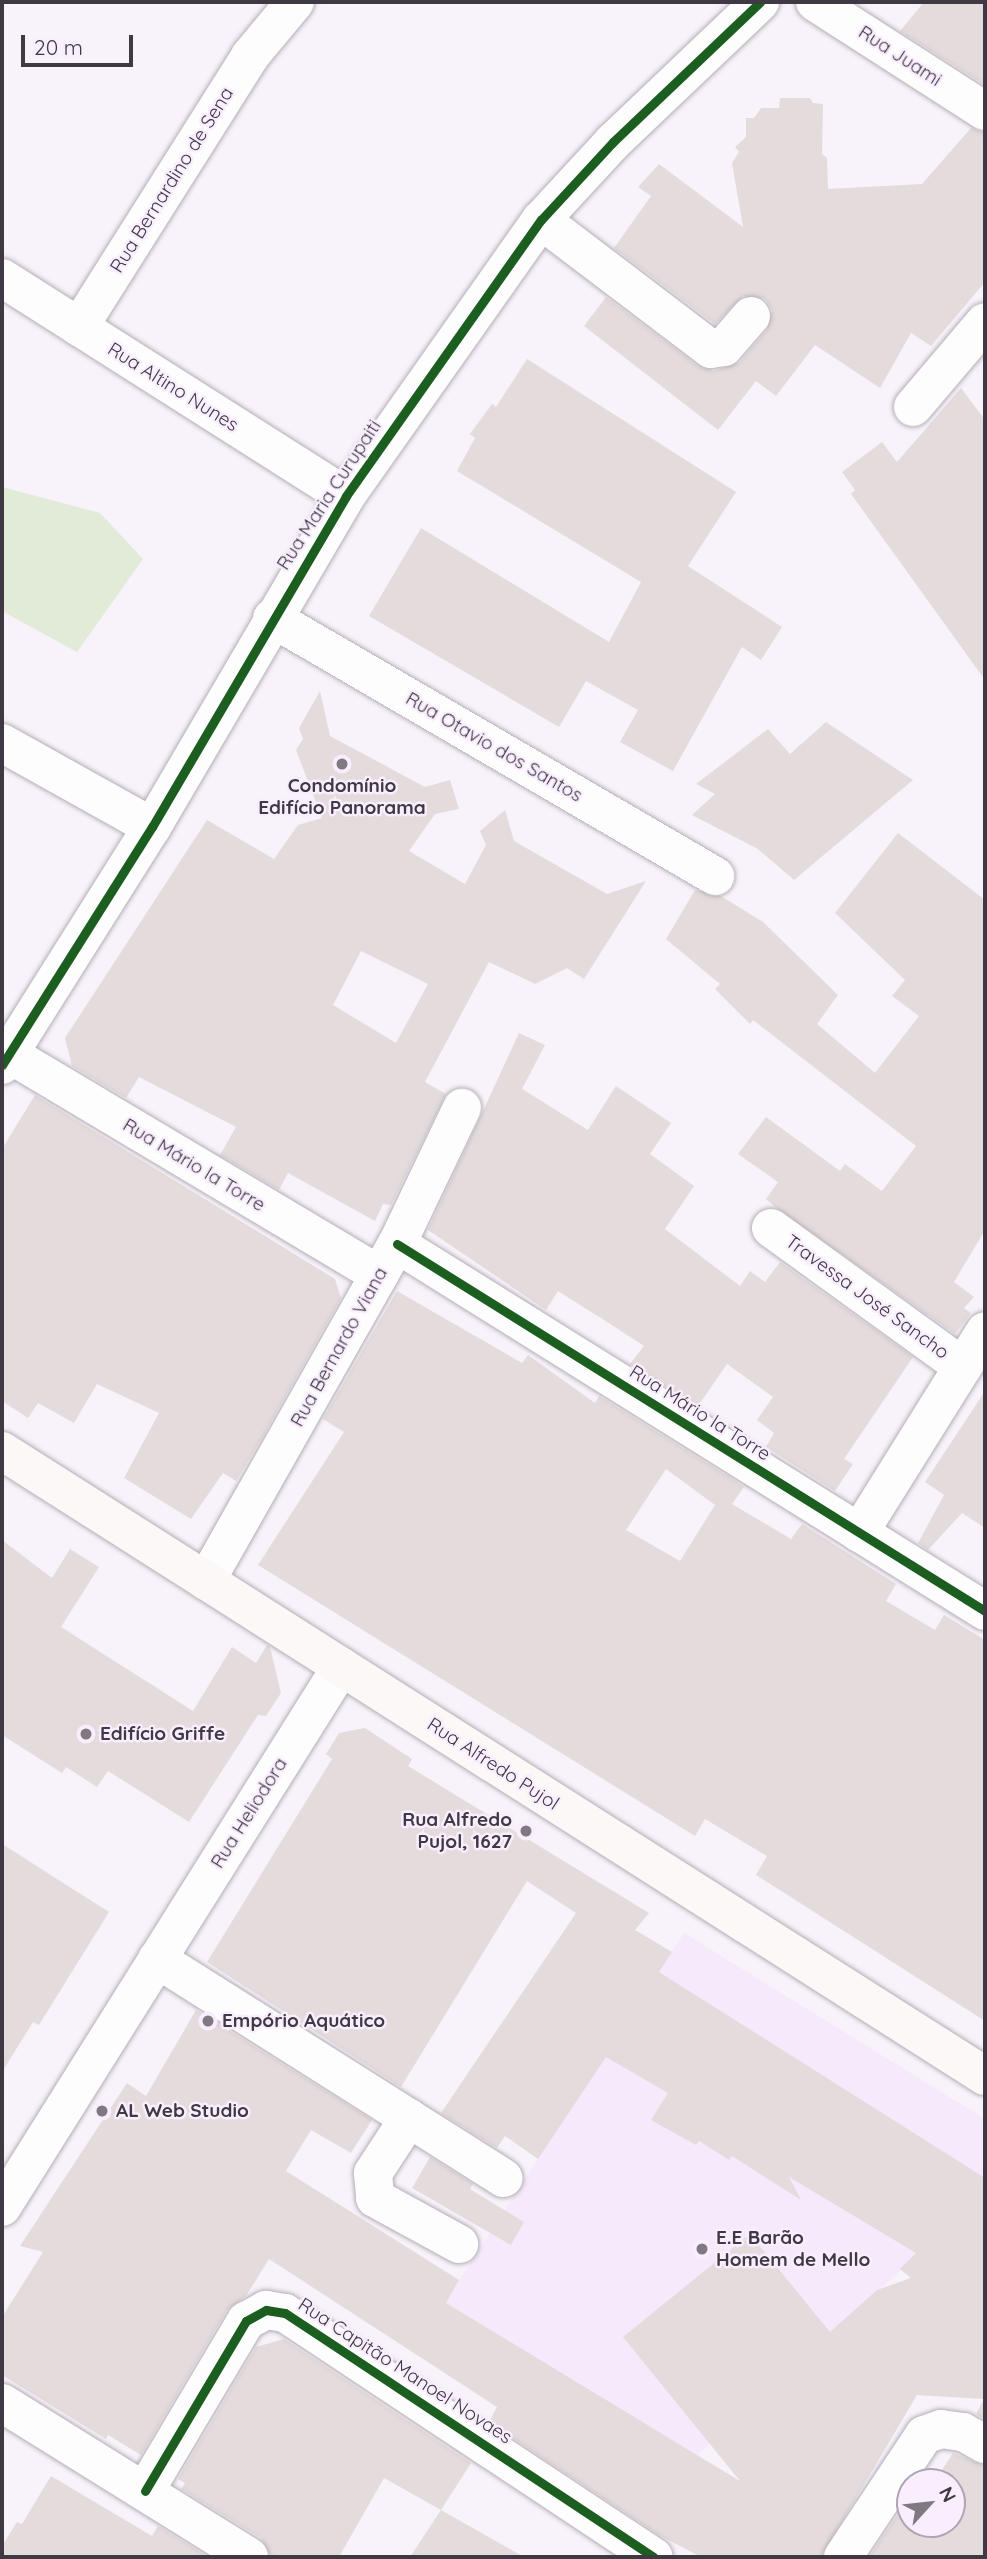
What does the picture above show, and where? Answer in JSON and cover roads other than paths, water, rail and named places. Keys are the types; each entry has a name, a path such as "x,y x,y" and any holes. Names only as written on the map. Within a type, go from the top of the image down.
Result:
{"main road":[{"name":"Rua Alfredo Pujol","path":"2,1451 985,2076"}],"street":[{"name":"Rua Bernardino de Sena","path":"79,327 250,56 295,2"},
{"name":"Rua Maria Curupaiti","path":"5,1059 152,827 272,618 346,496 541,220 613,142 760,2"},
{"name":"Rua Juami","path":"815,2 985,111"},
{"path":"541,220 711,349 724,347 751,316"},
{"name":"Rua Altino Nunes","path":"2,278 346,496"},
{"path":"913,407 985,322"},
{"name":"Rua Otavio dos Santos","path":"272,618 715,876"},
{"path":"2,743 152,827"},
{"name":"Rua Mário la Torre","path":"5,1059 388,1260 859,1533 985,1611"},
{"name":"Rua Bernardo Viana","path":"206,1581 388,1260 462,1108"},
{"name":"Travessa José Sancho","path":"771,1228 963,1367"},
{"path":"859,1533 985,1331"},
{"name":"Rua Heliodora","path":"2,2207 341,1667"},
{"path":"157,1959 504,2178"},
{"path":"409,2118 373,2173 375,2197 459,2244"},
{"name":"Rua Capitão Manoel Novaes","path":"145,2491 246,2321 266,2310 285,2313 644,2550"},
{"path":"2,2403 248,2557"},
{"path":"843,2557 924,2435 941,2429 963,2432 985,2444"}],"place":[{"name":"Condomínio Edifício Panorama","path":"342,764"},
{"name":"Edifício Griffe","path":"86,1734"},
{"name":"Rua Alfredo Pujol, 1627","path":"526,1831"},
{"name":"Empório Aquático","path":"208,2021"},
{"name":"AL Web Studio","path":"102,2111"},
{"name":"E.E Barão Homem de Mello","path":"702,2249"}]}
